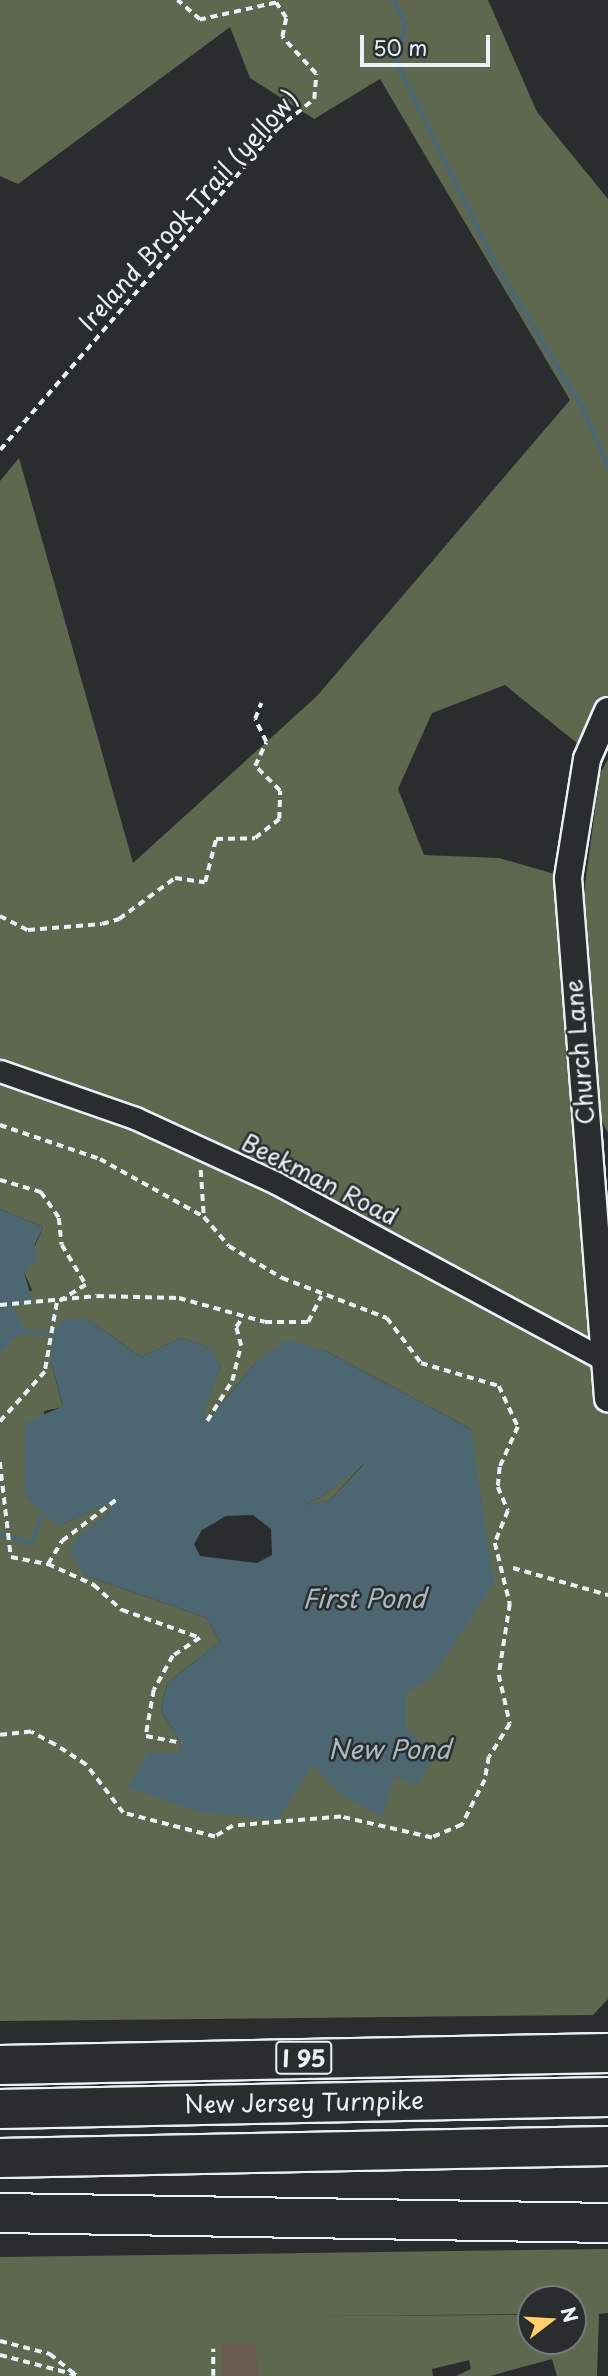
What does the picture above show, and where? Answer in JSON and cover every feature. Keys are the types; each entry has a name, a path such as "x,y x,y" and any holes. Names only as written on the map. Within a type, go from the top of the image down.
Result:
{"highway":[{"name":"New Jersey Turnpike","path":"0,2065 608,2053"},
{"name":"New Jersey Turnpike","path":"0,2109 608,2097"},
{"name":"New Jersey Turnpike","path":"0,2158 608,2146"},
{"path":"0,2213 608,2223"}],"street":[{"name":"Church Lane","path":"608,711 585,770 568,878 599,1186 608,1398"},
{"name":"Beekman Road","path":"0,1071 135,1118 276,1183 605,1360"}],"path":[{"name":"Ireland Brook Trail (yellow)","path":"0,450 277,129 314,100 316,74 282,37 286,18 276,3 200,20 177,0"},
{"path":"0,916 28,930 102,924 119,919 175,878 205,882 216,839 255,838 279,819 280,791 255,766 266,742 256,719 261,703"},
{"path":"0,1125 100,1159 204,1217 229,1246 322,1296 387,1318 421,1363 499,1386 518,1427 500,1467 498,1487 508,1511 495,1543 510,1604 499,1675 510,1724 489,1757 485,1780 462,1825 432,1838 341,1817 233,1826 215,1837 123,1813 86,1765 55,1745 31,1732 0,1735"},
{"path":"201,1164 204,1217"},
{"path":"0,1180 41,1192 59,1218 62,1245 86,1285 57,1303 45,1372 0,1422"},
{"path":"0,1306 57,1303 97,1296 179,1298 243,1317 308,1322 322,1296"},
{"path":"207,1421 232,1381 241,1346 236,1327 243,1317"},
{"path":"0,1462 11,1557 48,1564 94,1585 122,1610 200,1638 173,1656 154,1690 146,1736 181,1743"},
{"path":"48,1564 62,1541 117,1499"},
{"path":"513,1568 608,1595"},
{"path":"0,2341 50,2354 78,2375"},
{"path":"213,2349 213,2376"},
{"path":"0,2355 78,2375"}],"green space":[{"path":"0,0 488,0 537,112 608,199 608,699 583,748 505,685 432,713 398,789 424,855 499,858 568,878 608,1398 608,1999 593,2015 0,2021 0,1352 9,1304 32,1290 24,1272 43,1227 0,1209 0,481 19,458 133,863 317,696 570,400 380,79 314,119 250,78 230,27 18,184 0,176","holes":["65,1319 88,1319 141,1357 180,1338 209,1347 221,1366 204,1409 207,1421 257,1361 324,1350 471,1429 199,1812 178,1754 181,1743 161,1711 167,1683 220,1642 207,1618 84,1575 74,1541 107,1515 117,1499 58,1526 44,1411 63,1407 51,1362"]},
{"path":"608,759 608,1133 596,1110 583,899 600,774"},
{"path":"0,1300 9,1304 0,1308"},
{"path":"366,1461 330,1500 302,1506 320,1498"},
{"path":"608,2249 608,2313 599,2314 597,2376 557,2376 552,2359 490,2376 456,2376 471,2369 469,2360 432,2369 433,2376 0,2376 0,2257"}],"water":[{"path":"0,1209 43,1227 35,1244 38,1260 24,1272 33,1304 10,1304 23,1331 0,1352 0,1308 9,1304 0,1300"},
{"name":"First Pond","path":"65,1319 88,1319 141,1357 180,1338 210,1347 221,1366 205,1409 207,1421 257,1361 286,1340 324,1350 471,1429 494,1583 434,1675 406,1695 406,1727 433,1757 418,1785 395,1777 383,1817 342,1795 313,1765 278,1820 199,1812 128,1788 148,1752 178,1753 181,1743 161,1711 167,1683 220,1642 207,1618 84,1575 70,1552 74,1540 107,1515 116,1500 58,1526 25,1496 25,1423 63,1406 51,1362 53,1333","holes":["365,1463 330,1500 304,1505 320,1498","253,1515 271,1529 272,1555 257,1563 200,1556 194,1544 202,1530 226,1516"]}],"building":[{"path":"221,2344 255,2344 259,2376 221,2376"}],"waterway":[{"path":"393,0 405,24 396,62 494,262 581,406 608,467"},
{"path":"0,1300 9,1304 23,1331 53,1333"},
{"path":"0,1534 31,1543 41,1515"}],"water label":[{"name":"New Pond","path":"389,1749"}]}
